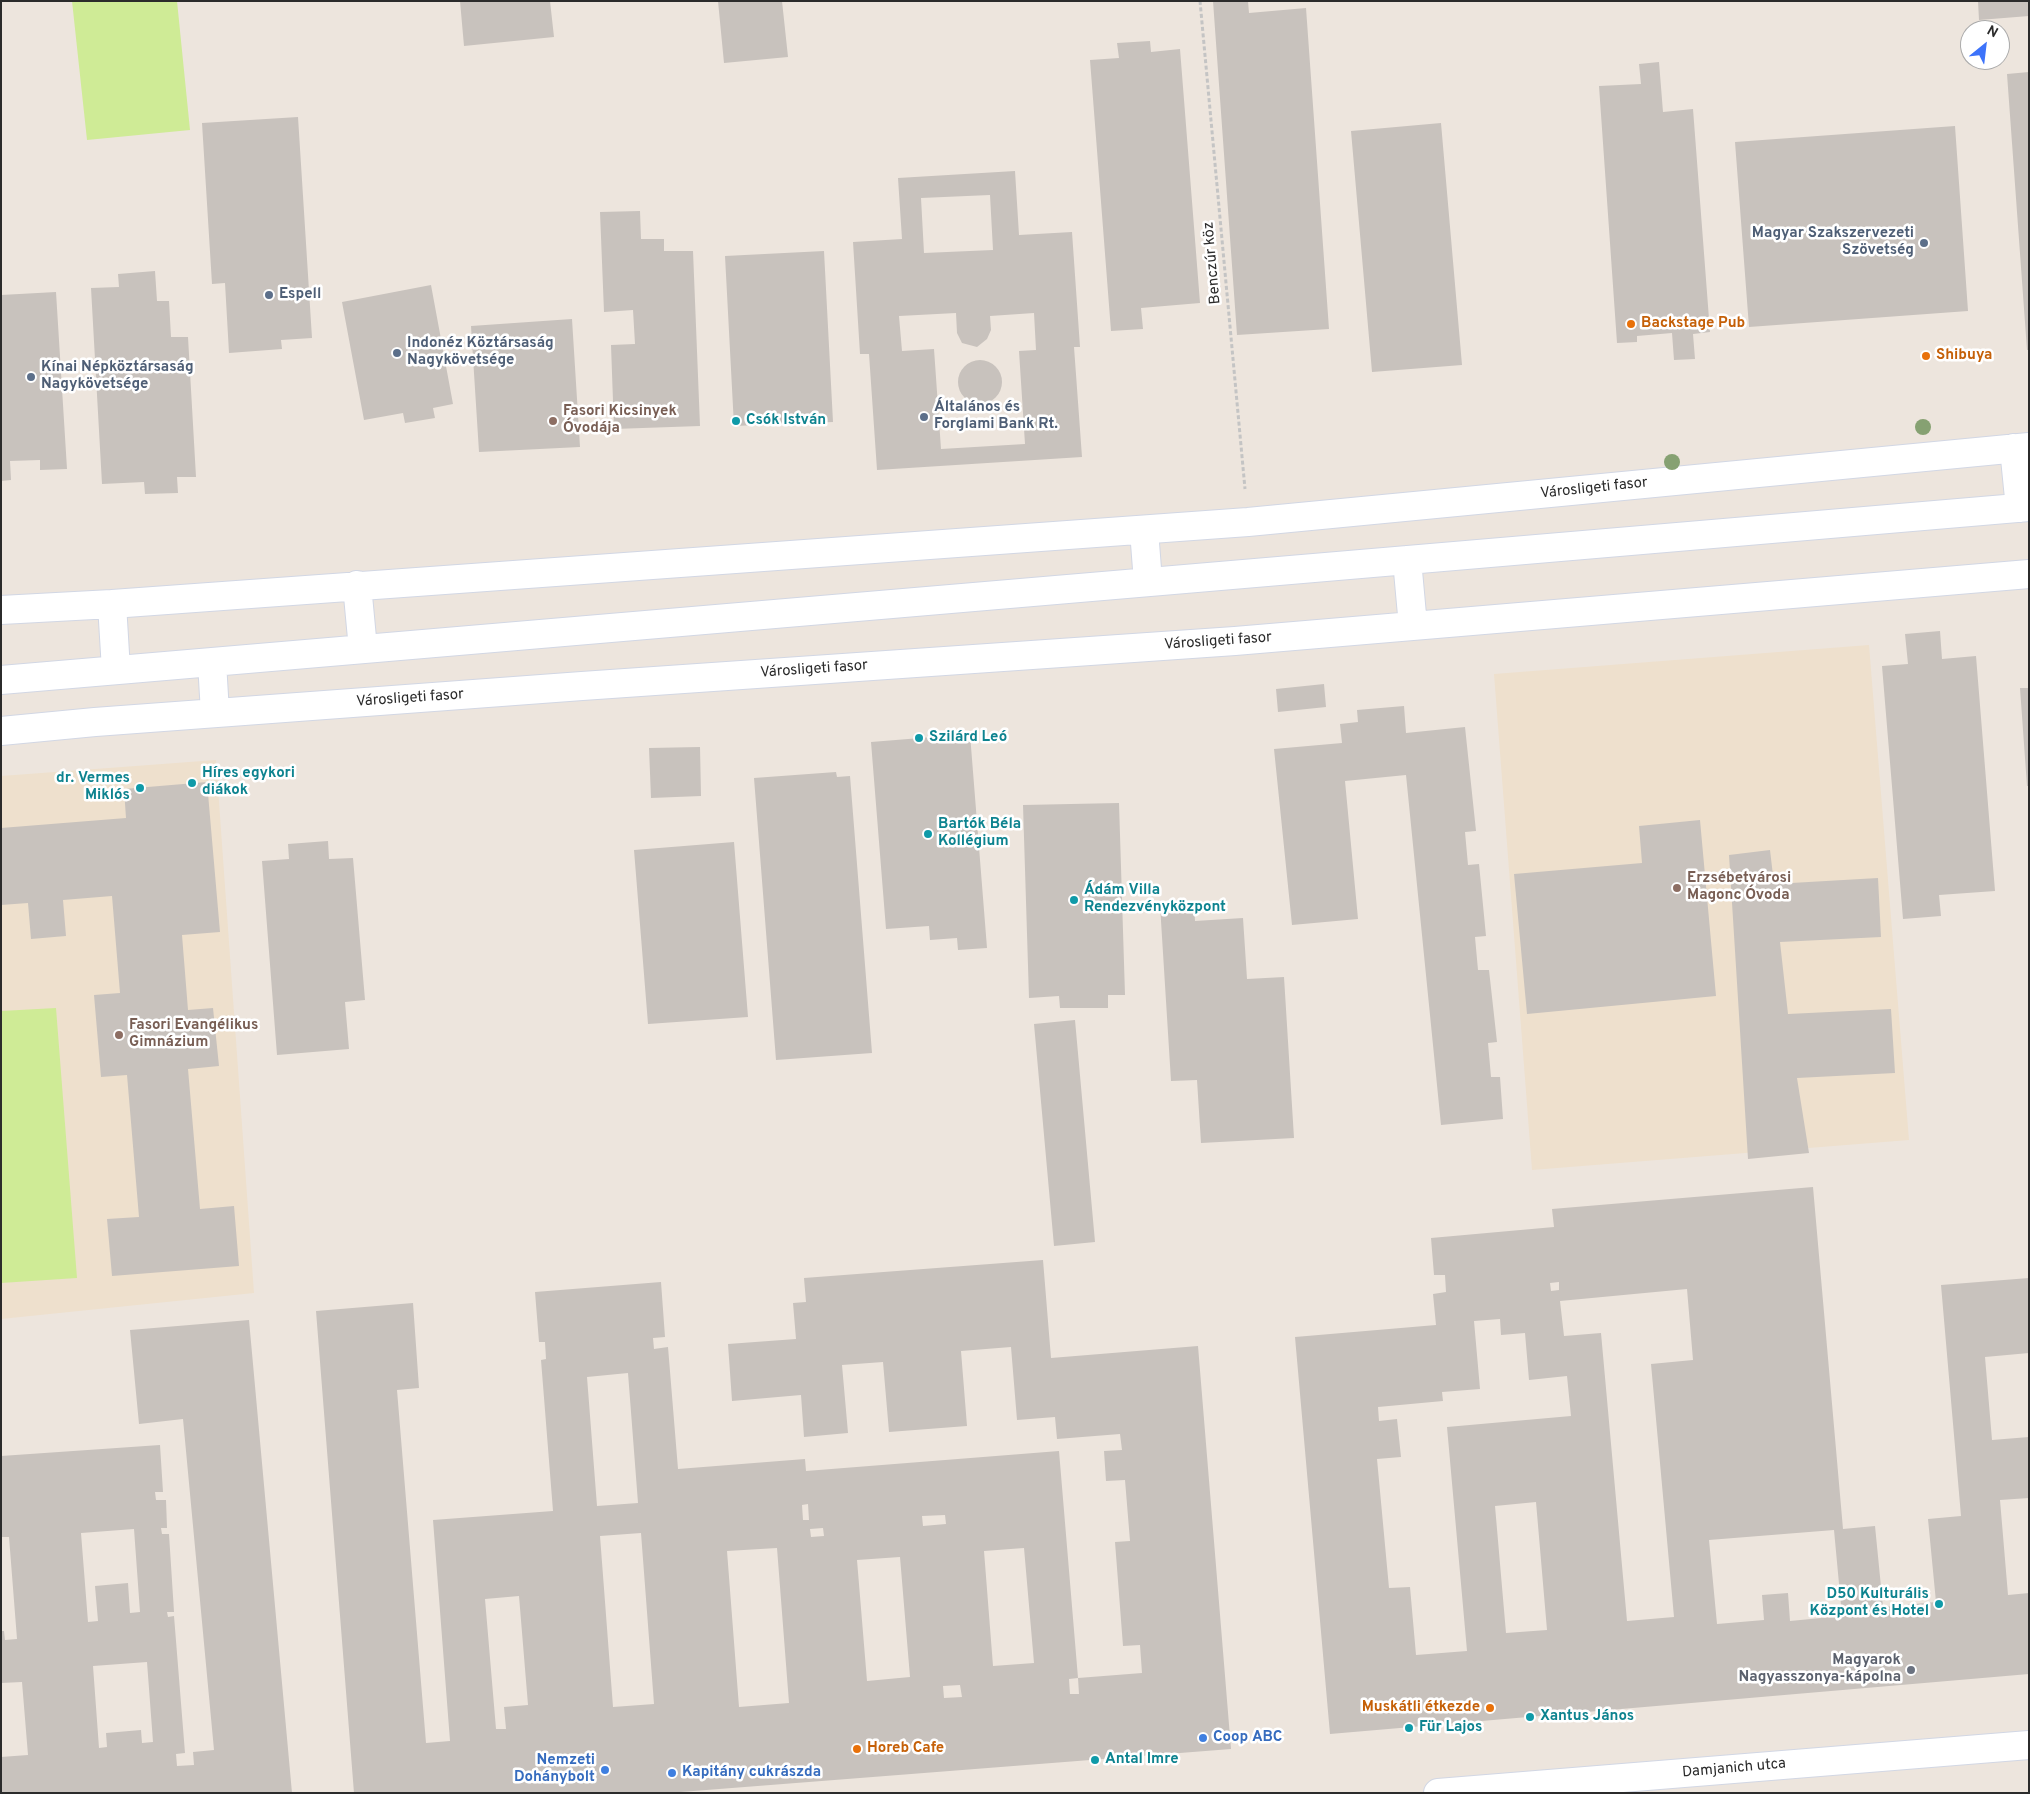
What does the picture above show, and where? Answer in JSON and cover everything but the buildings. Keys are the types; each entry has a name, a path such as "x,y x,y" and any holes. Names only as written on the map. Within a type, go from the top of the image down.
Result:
{"street":[{"name":"Városligeti fasor","path":"1,610 112,604 1248,522 2022,448 2024,507 1,680"},
{"path":"1144,530 1148,582"},
{"path":"1407,560 1413,626"},
{"name":"Városligeti fasor","path":"1,731 215,713 1235,641 2029,574"},
{"path":"357,585 363,649"},
{"path":"112,604 116,670"},
{"path":"212,662 215,713"},
{"name":"Damjanich utca","path":"1438,1793 1493,1791 2029,1745"}],"path":[{"name":"Benczúr köz","path":"1200,1 1248,522"}],"shaded area":[{"path":"1869,645 1909,1140 1532,1170 1494,674"},
{"name":"Fasori Evangélikus Gimnázium","path":"216,760 254,1293 1,1319 1,776"}],"green space":[{"path":"72,1 177,1 190,130 87,140"},
{"path":"56,1008 77,1278 1,1283 1,1011"}],"place":[{"name":"Magyar Szakszervezeti Szövetség","path":"1924,243"},
{"name":"Espell","path":"269,295"},
{"name":"Backstage Pub","path":"1631,324"},
{"name":"Indonéz Köztársaság Nagykövetsége","path":"397,353"},
{"name":"Shibuya","path":"1926,356"},
{"name":"Kínai Népköztársaság Nagykövetsége","path":"31,377"},
{"name":"Általános és Forglami Bank Rt.","path":"924,417"},
{"name":"Fasori Kicsinyek Óvodája","path":"553,421"},
{"name":"Csók István","path":"736,421"},
{"name":"Szilárd Leó","path":"919,738"},
{"name":"Híres egykori diákok","path":"192,783"},
{"name":"dr. Vermes Miklós","path":"140,788"},
{"name":"Bartók Béla Kollégium","path":"928,834"},
{"name":"Erzsébetvárosi Magonc Óvoda","path":"1677,888"},
{"name":"Ádám Villa Rendezvényközpont","path":"1074,900"},
{"name":"Fasori Evangélikus Gimnázium","path":"119,1035"},
{"name":"D50 Kulturális Központ és Hotel","path":"1939,1604"},
{"name":"Magyarok Nagyasszonya-kápolna","path":"1911,1670"},
{"name":"Muskátli étkezde","path":"1490,1708"},
{"name":"Xantus János","path":"1530,1717"},
{"name":"Für Lajos","path":"1409,1728"},
{"name":"Coop ABC","path":"1203,1738"},
{"name":"Horeb Cafe","path":"857,1749"},
{"name":"Antal Imre","path":"1095,1760"},
{"name":"Nemzeti Dohánybolt","path":"605,1770"},
{"name":"Kapitány cukrászda","path":"672,1773"}]}
